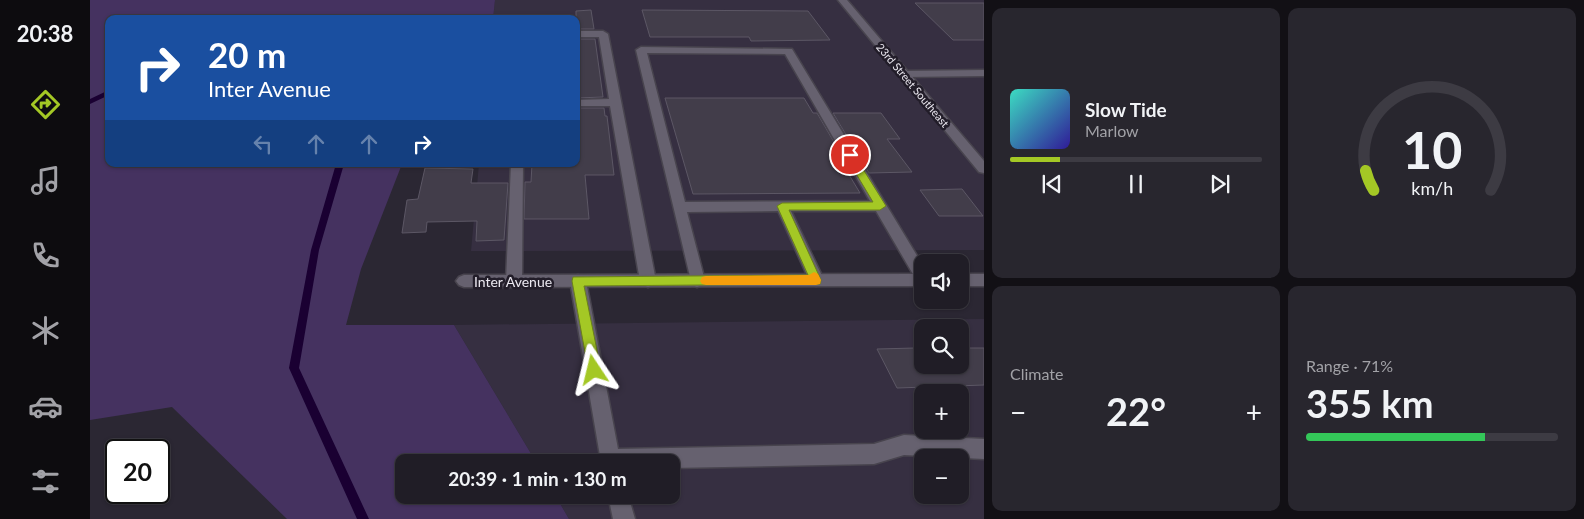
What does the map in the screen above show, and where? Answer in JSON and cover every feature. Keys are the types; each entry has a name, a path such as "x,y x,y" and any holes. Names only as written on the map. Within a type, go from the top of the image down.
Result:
{"street":[{"name":"23rd Street Southeast","path":"842,0 984,169"},
{"path":"580,34 603,34 648,281"},
{"path":"697,281 641,50 788,50 914,264"},
{"path":"904,74 984,73"},
{"path":"580,103 616,102"},
{"path":"514,281 517,167"},
{"path":"782,206 816,280"},
{"path":"679,207 880,206"},
{"name":"Inter Avenue","path":"464,281 914,278"},
{"path":"969,280 984,280"},
{"path":"578,281 609,454"},
{"path":"680,459 874,454 904,445 984,449"},
{"path":"620,504 624,519"}],"shaded area":[{"path":"90,0 495,0 493,15 105,15 105,167 401,167 361,269 346,325 454,325 531,454 395,454 395,504 560,504 569,519 287,519 172,407 90,420"},
{"path":"495,0 984,0 984,250 471,251 479,167 580,167 580,15 493,15"},
{"path":"969,319 984,319 984,519 569,519 560,504 680,504 680,454 531,454 454,325 914,320 914,374 969,374"}],"building":[{"path":"915,3 984,3 984,40 953,40"},
{"path":"591,10 594,29 580,29 580,15 576,15 576,11"},
{"path":"642,10 808,11 830,40 751,41 749,37 650,37"},
{"path":"580,39 595,39 603,97 580,98"},
{"path":"665,98 804,98 813,113 817,113 852,173 848,173 860,193 693,194"},
{"path":"580,108 604,108 605,116 607,116 614,175 585,175 589,219 524,219 525,182 531,182 532,167 580,167"},
{"path":"833,113 881,113 900,139 887,139 912,172 869,173"},
{"path":"425,168 473,169 471,183 508,183 504,240 476,241 477,221 427,222 426,232 402,233 407,200 418,199"},
{"path":"962,189 983,216 939,216 920,190"},
{"path":"914,348 914,374 969,374 969,348 984,348 984,385 914,384 914,387 897,388 877,349"}],"waterway":[{"path":"90,102 105,94"},
{"path":"339,167 315,250 294,368 363,519"}],"slow traffic":[{"path":"706,281 816,280 814,277"}],"route":[{"path":"594,370 578,281 816,280 782,206 880,206 850,155"}]}
